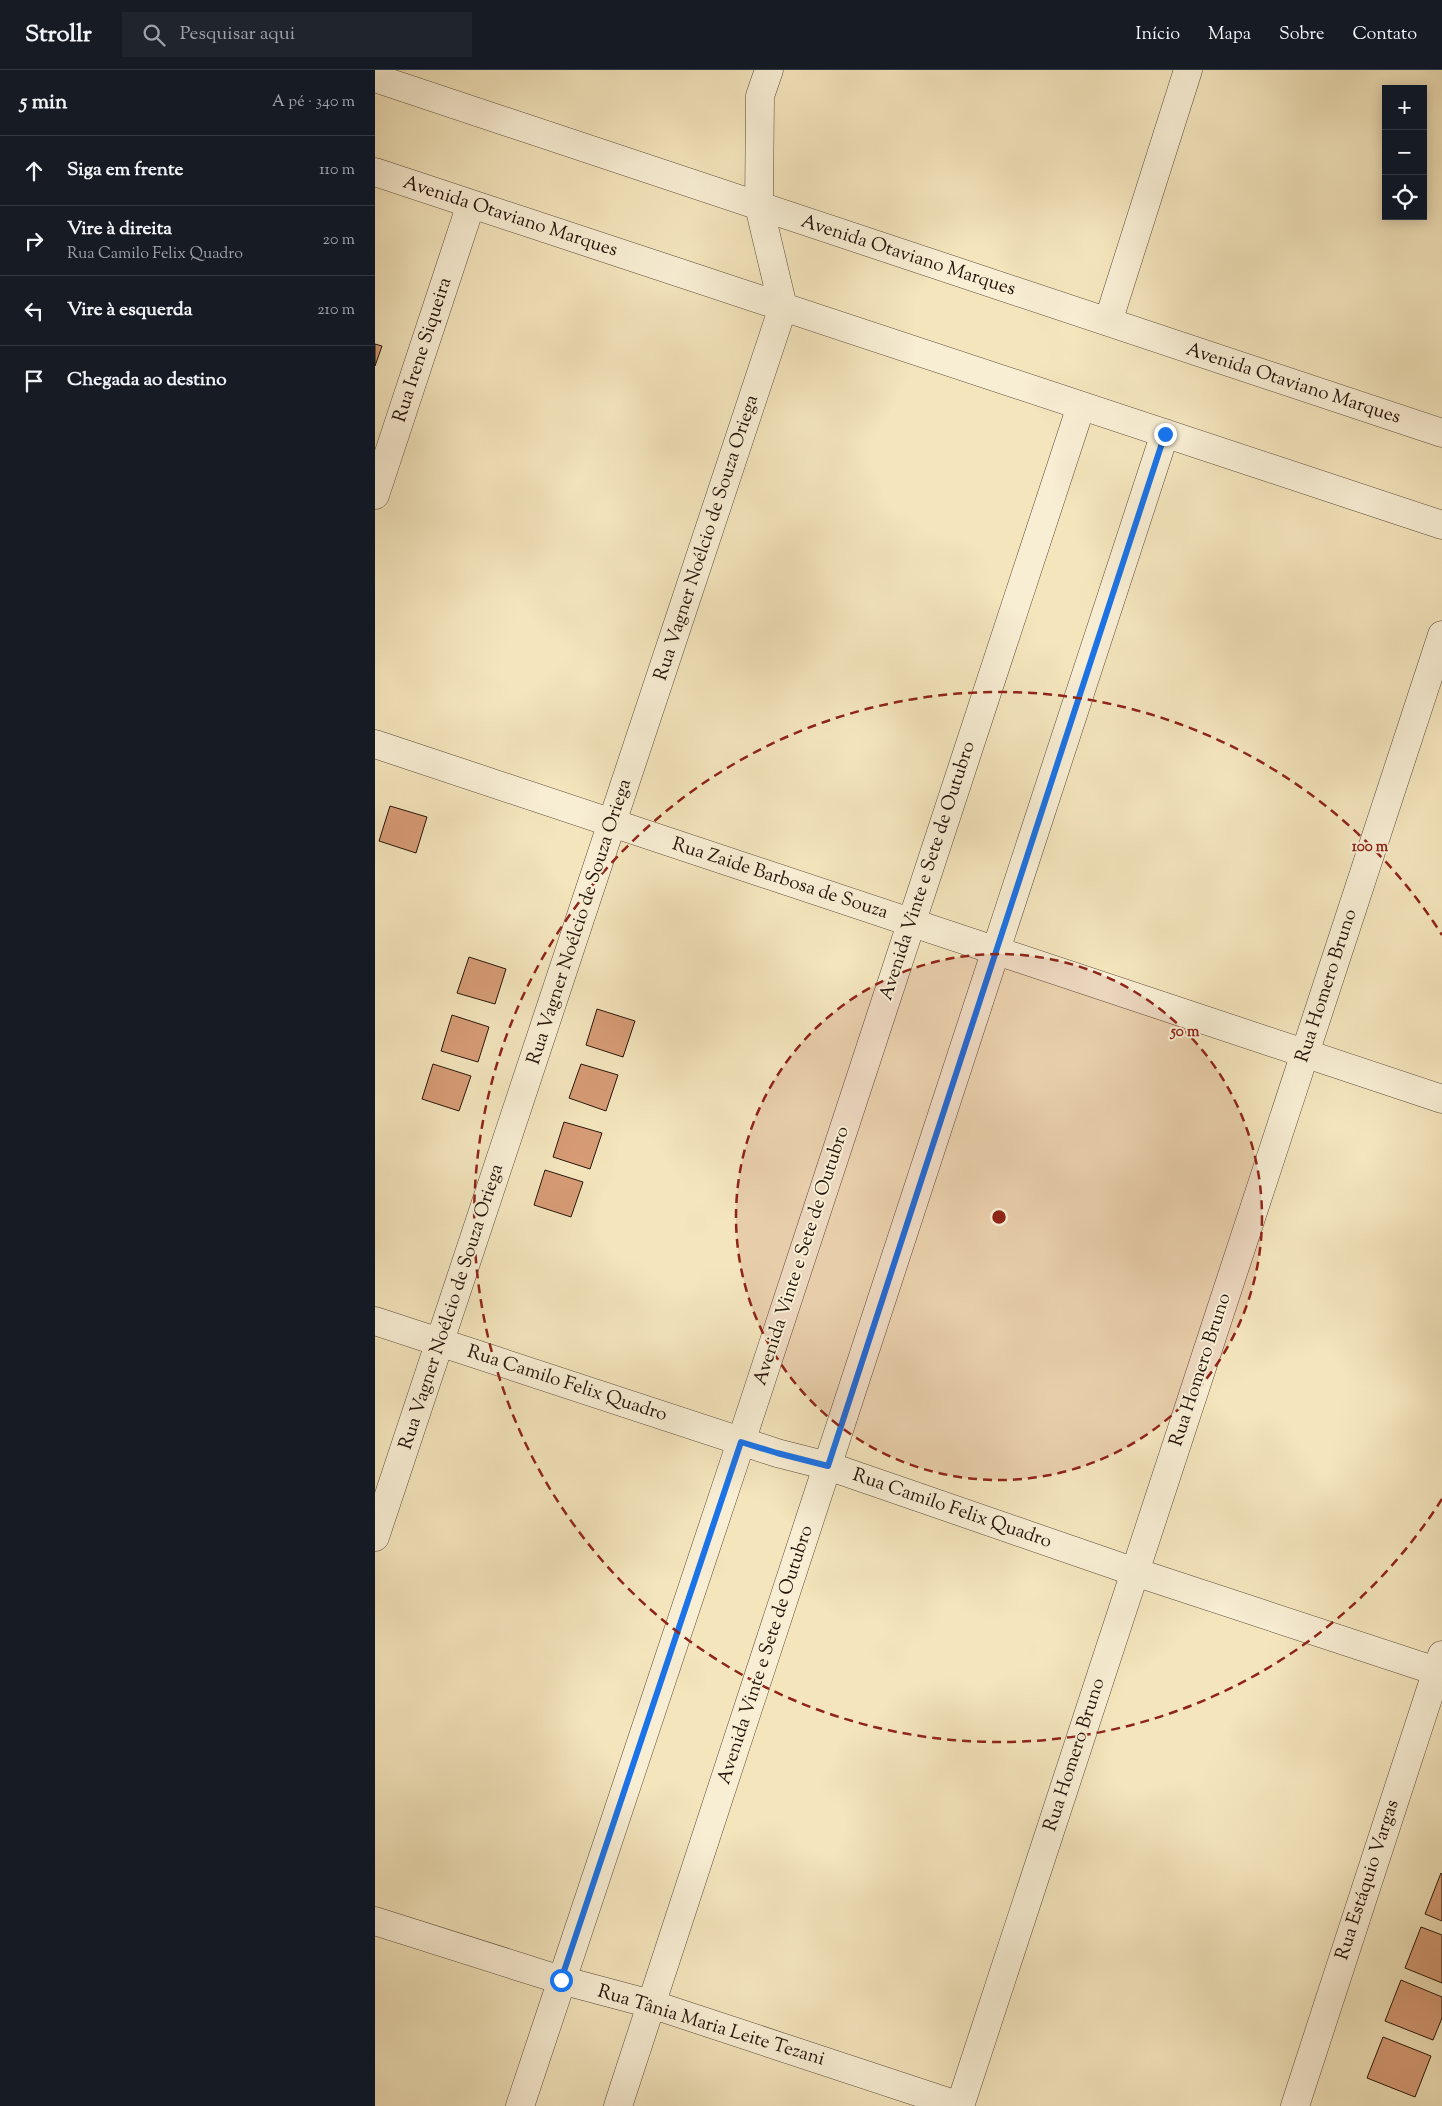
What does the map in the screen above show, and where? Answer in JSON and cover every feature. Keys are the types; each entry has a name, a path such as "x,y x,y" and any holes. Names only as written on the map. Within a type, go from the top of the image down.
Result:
{"street":[{"path":"769,70 759,96 759,206 783,307"},
{"path":"1108,322 1188,70"},
{"name":"Avenida Otaviano Marques","path":"375,78 1442,433"},
{"name":"Avenida Otaviano Marques","path":"375,172 1442,524"},
{"name":"Rua Irene Siqueira","path":"375,495 471,204"},
{"name":"Rua Vagner Noélcio de Souza Oriega","path":"375,1537 783,307"},
{"name":"Avenida Vinte e Sete de Outubro","path":"520,2106 741,1442 1081,406"},
{"name":"Avenida Vinte e Sete de Outubro","path":"618,2106 1165,434"},
{"name":"Rua Homero Bruno","path":"960,2106 1442,635"},
{"name":"Rua Zaide Barbosa de Souza","path":"375,744 1442,1099"},
{"name":"Rua Camilo Felix Quadro","path":"375,1320 741,1442 828,1466 1135,1572 1440,1666"},
{"name":"Rua Estáquio Vargas","path":"1295,2106 1440,1666"},
{"name":"Rua Tânia Maria Leite Tezani","path":"375,1921 561,1980 651,2004 960,2106"}],"building":[{"path":"375,344 382,346 375,366"},
{"path":"390,806 427,817 416,853 379,841"},
{"path":"469,957 506,969 495,1004 457,993"},
{"path":"597,1009 635,1021 623,1057 586,1045"},
{"path":"452,1015 489,1027 478,1062 441,1051"},
{"path":"433,1064 471,1076 459,1111 422,1099"},
{"path":"581,1064 618,1075 606,1111 569,1098"},
{"path":"564,1122 602,1133 590,1169 553,1157"},
{"path":"545,1170 583,1182 571,1217 534,1205"},
{"path":"1442,1874 1442,1921 1425,1914"},
{"path":"1421,1927 1442,1935 1442,1983 1405,1968"},
{"path":"1401,1980 1442,1997 1442,2018 1433,2040 1385,2021"},
{"path":"1383,2037 1431,2056 1415,2097 1367,2078"}],"route":[{"path":"561,1980 741,1442 828,1466 1165,434"}]}
